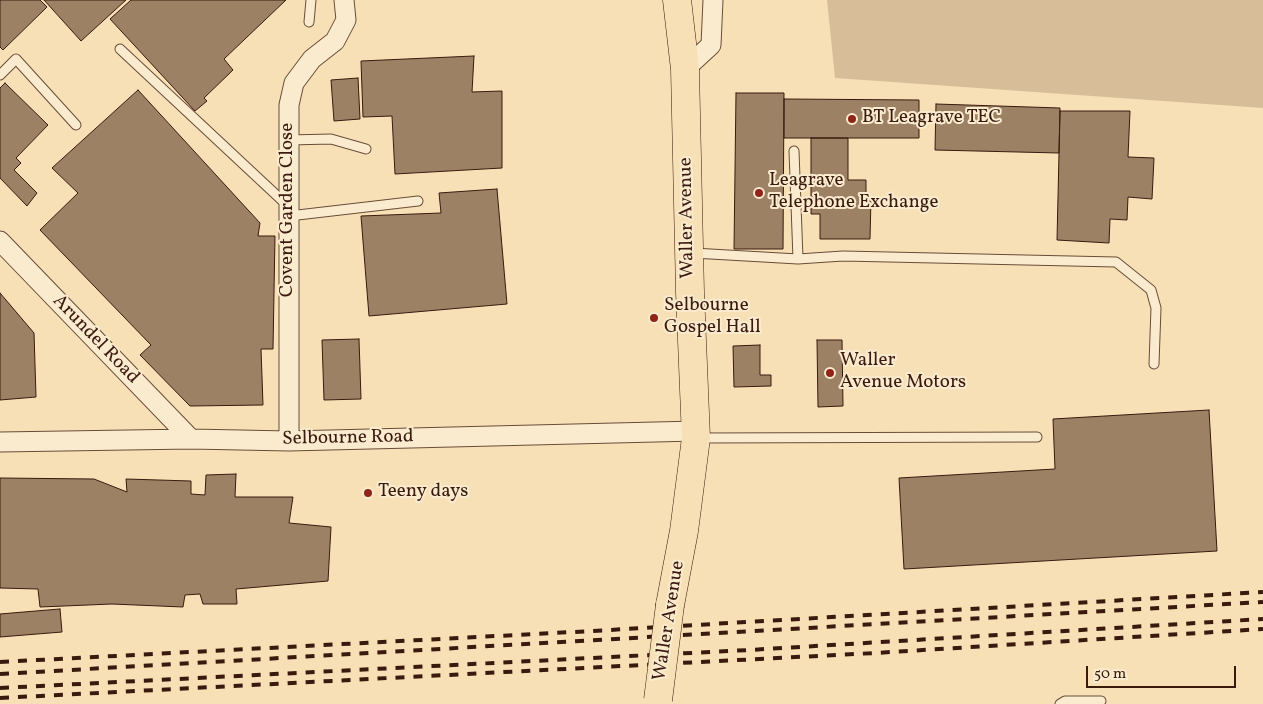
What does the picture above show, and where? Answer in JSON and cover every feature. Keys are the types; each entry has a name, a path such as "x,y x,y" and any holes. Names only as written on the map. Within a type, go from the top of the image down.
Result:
{"main road":[{"name":"Waller Avenue","path":"658,702 670,605 685,522 696,434 689,253 685,69 677,0"}],"street":[{"name":"Covent Garden Close","path":"289,440 289,104 294,83 312,59 335,41 346,20 344,0"},
{"path":"685,69 711,45 713,0"},
{"name":"Arundel Road","path":"0,241 191,439"},
{"name":"Selbourne Road","path":"0,442 696,434"}],"lane":[{"path":"308,22 311,0"},
{"path":"120,49 289,212 418,201"},
{"path":"0,75 16,59 76,125"},
{"path":"289,140 331,139 366,149"},
{"path":"794,151 798,259"},
{"path":"689,253 798,259 844,256 1116,262 1151,290 1156,308 1154,364"},
{"path":"696,434 1037,437"},
{"path":"1060,704 1065,701 1101,701"}],"shaded area":[{"path":"827,0 1263,0 1263,108 835,78"}],"building":[{"path":"0,0 40,0 47,7 3,50 0,47"},
{"path":"44,0 126,0 81,41"},
{"path":"131,0 286,0 224,59 233,70 204,98 207,101 195,111 110,19"},
{"path":"474,56 472,92 502,91 502,168 395,174 392,116 363,117 361,61"},
{"path":"358,78 360,119 334,121 331,80"},
{"path":"5,83 48,125 16,158 21,163 14,170 37,193 27,206 0,178 0,88"},
{"path":"138,90 260,223 258,236 275,236 273,349 261,349 263,405 190,406 140,355 151,345 40,230 78,193 52,168"},
{"name":"Leagrave Telephone Exchange","path":"736,93 784,93 783,249 734,249"},
{"name":"BT Leagrave TEC","path":"784,99 919,100 919,138 784,138"},
{"path":"936,104 1060,108 1059,153 935,150"},
{"path":"1060,111 1130,111 1128,157 1154,158 1152,199 1128,197 1127,220 1110,219 1109,243 1057,240"},
{"path":"811,138 848,138 848,180 866,180 866,198 871,198 870,239 820,239 820,214 811,214"},
{"path":"497,189 507,304 369,316 361,216 441,213 439,193"},
{"path":"0,293 34,333 36,397 0,400"},
{"path":"359,339 361,399 324,400 322,340"},
{"name":"Waller Avenue Motors","path":"817,340 842,340 843,406 818,407"},
{"path":"760,345 760,375 771,375 771,386 734,387 733,346"},
{"path":"1209,410 1217,551 904,569 899,478 1055,469 1053,419"},
{"path":"236,474 235,497 293,497 289,523 331,527 328,581 236,589 237,604 203,604 200,594 185,595 183,607 112,604 40,607 38,589 0,588 0,478 94,479 127,492 126,479 191,481 191,494 205,495 206,475"},
{"path":"60,609 62,632 0,637 0,614"}],"railway":[{"path":"0,662 592,631 1263,592"},
{"path":"0,674 1263,602"},
{"path":"0,688 749,650 1263,619"},
{"path":"0,698 875,653 1263,629"}],"place":[{"name":"BT Leagrave TEC","path":"852,119"},
{"name":"Leagrave Telephone Exchange","path":"759,193"},
{"name":"Selbourne Gospel Hall","path":"654,318"},
{"name":"Waller Avenue Motors","path":"830,373"},
{"name":"Teeny days","path":"368,493"}]}
